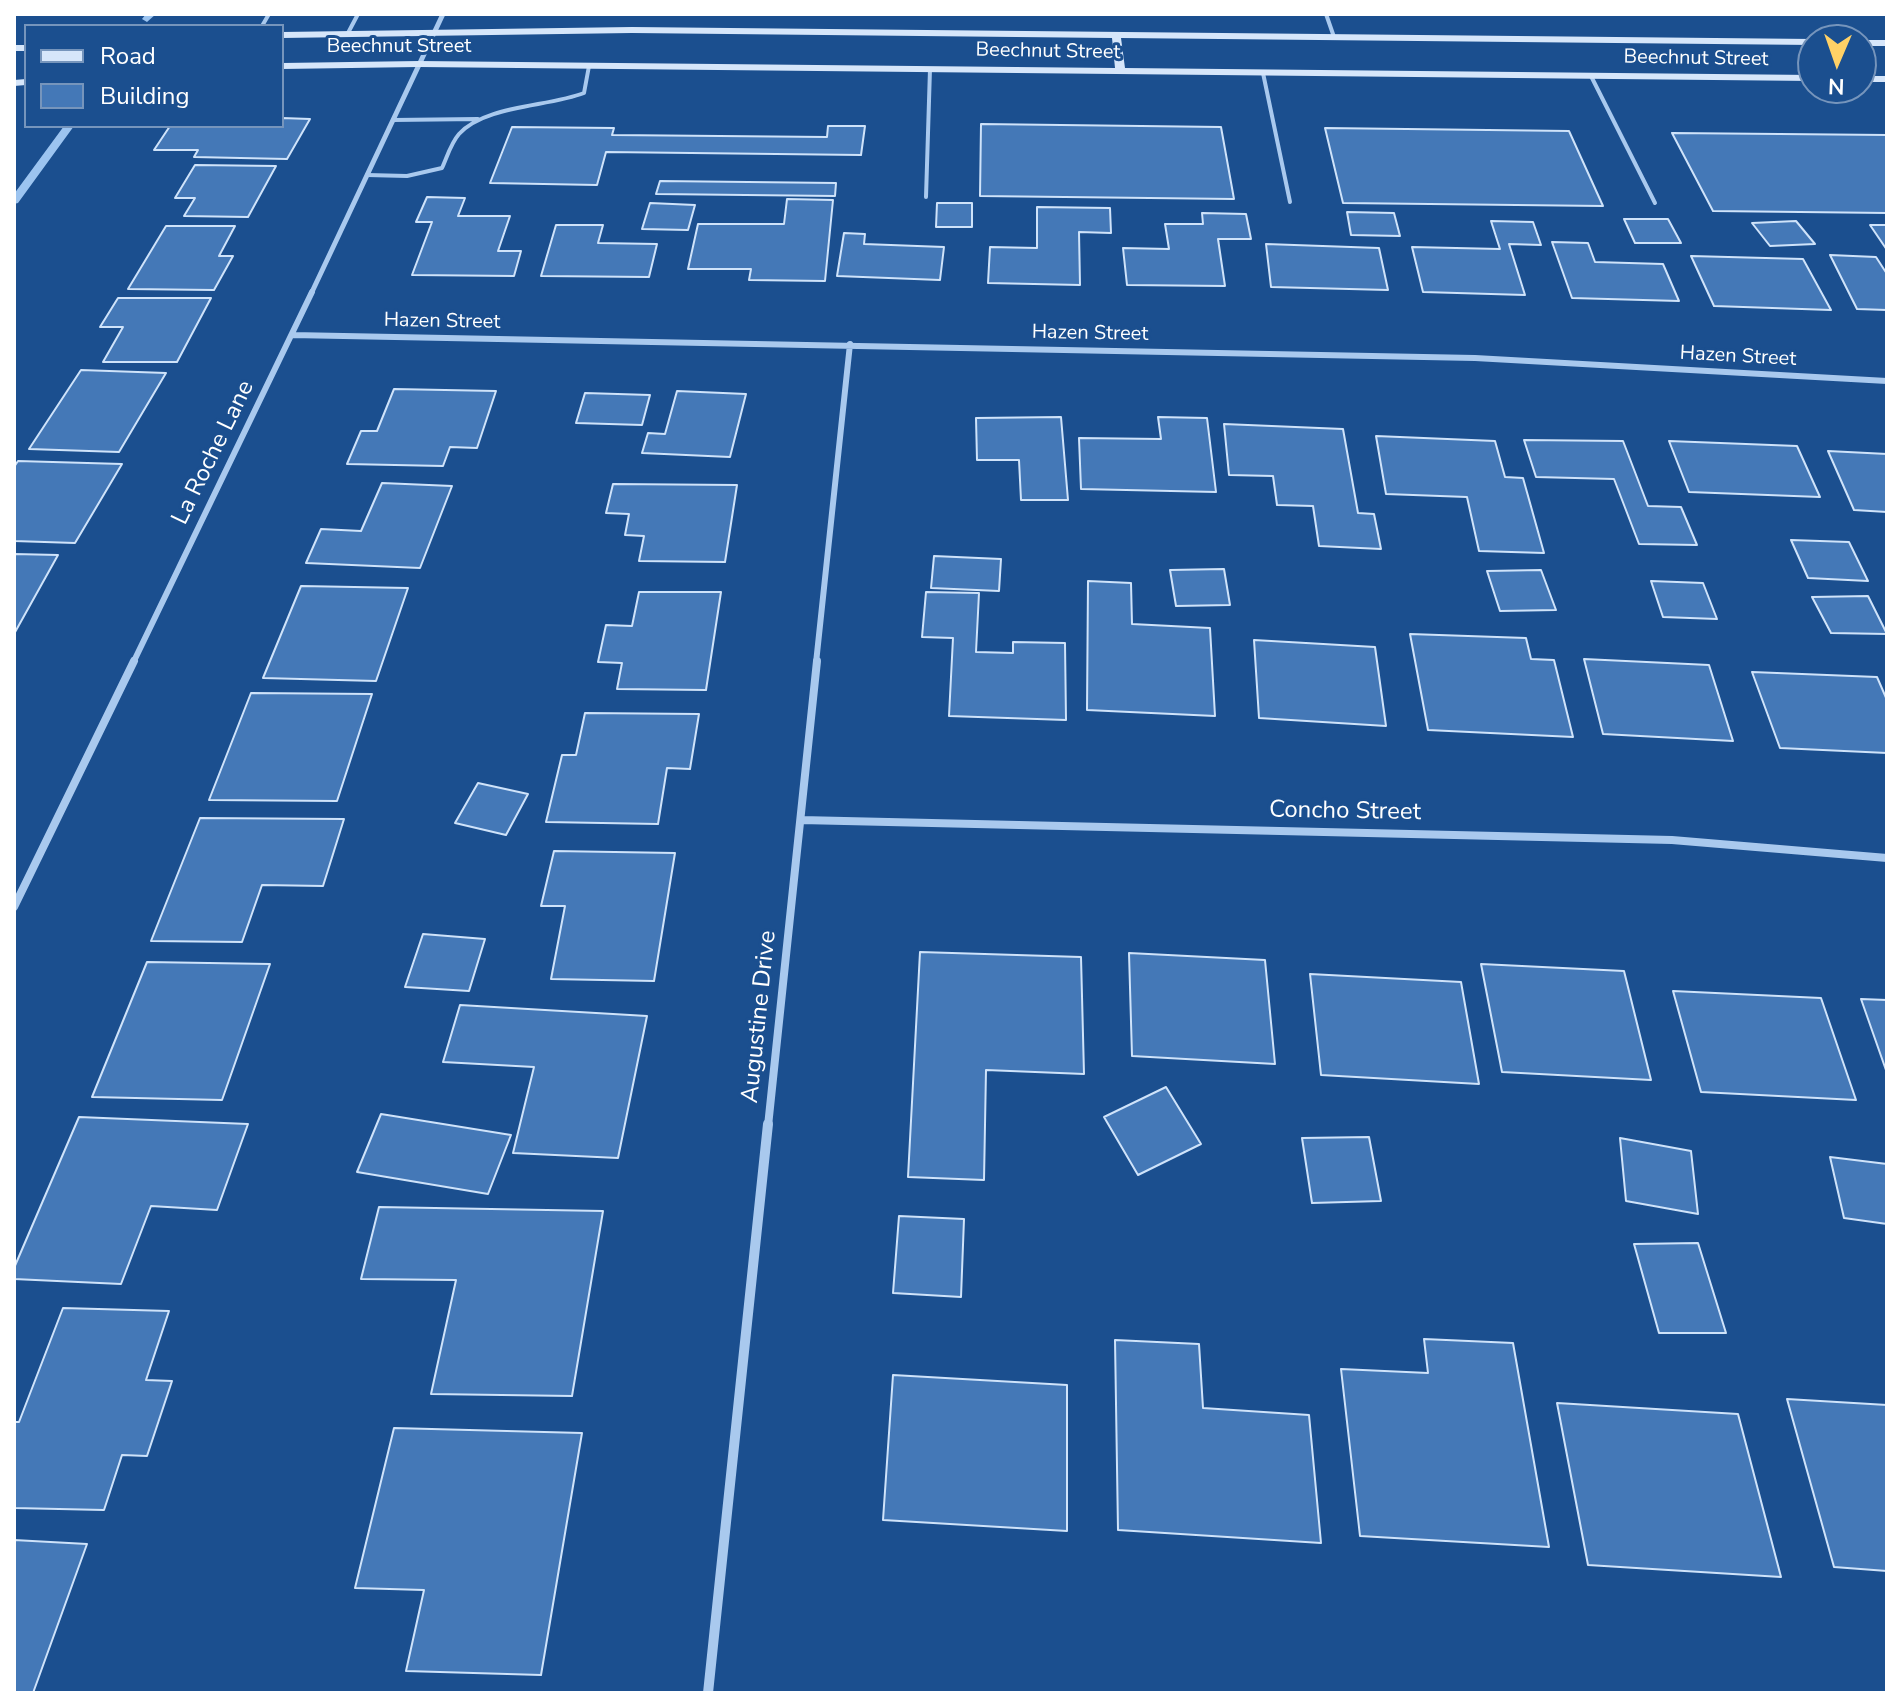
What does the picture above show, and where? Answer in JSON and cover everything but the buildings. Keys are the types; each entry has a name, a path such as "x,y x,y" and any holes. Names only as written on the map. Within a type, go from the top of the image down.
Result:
{"main road":[{"name":"Beechnut Street","path":"284,35 632,30 1797,42"},
{"path":"1116,35 1120,71"},
{"name":"Beechnut Street","path":"284,66 419,64 1797,78"}],"street":[{"name":"La Roche Lane","path":"14,907 292,335 443,14"},
{"name":"Hazen Street","path":"292,335 1475,358 1887,381"},
{"name":"Augustine Drive","path":"708,1693 850,344"},
{"name":"Concho Street","path":"801,820 1672,840 1887,858"}],"lane":[{"path":"348,33 358,14"},
{"path":"1326,14 1334,37"},
{"path":"393,120 478,119 567,102 584,93 589,66"},
{"path":"926,197 930,69"},
{"path":"1263,73 1290,202"},
{"path":"1591,76 1655,203"},
{"path":"367,175 407,176 442,168 460,133 478,119"}],"waterway":[{"path":"147,19 151,14"},
{"path":"14,201 68,128"}]}
